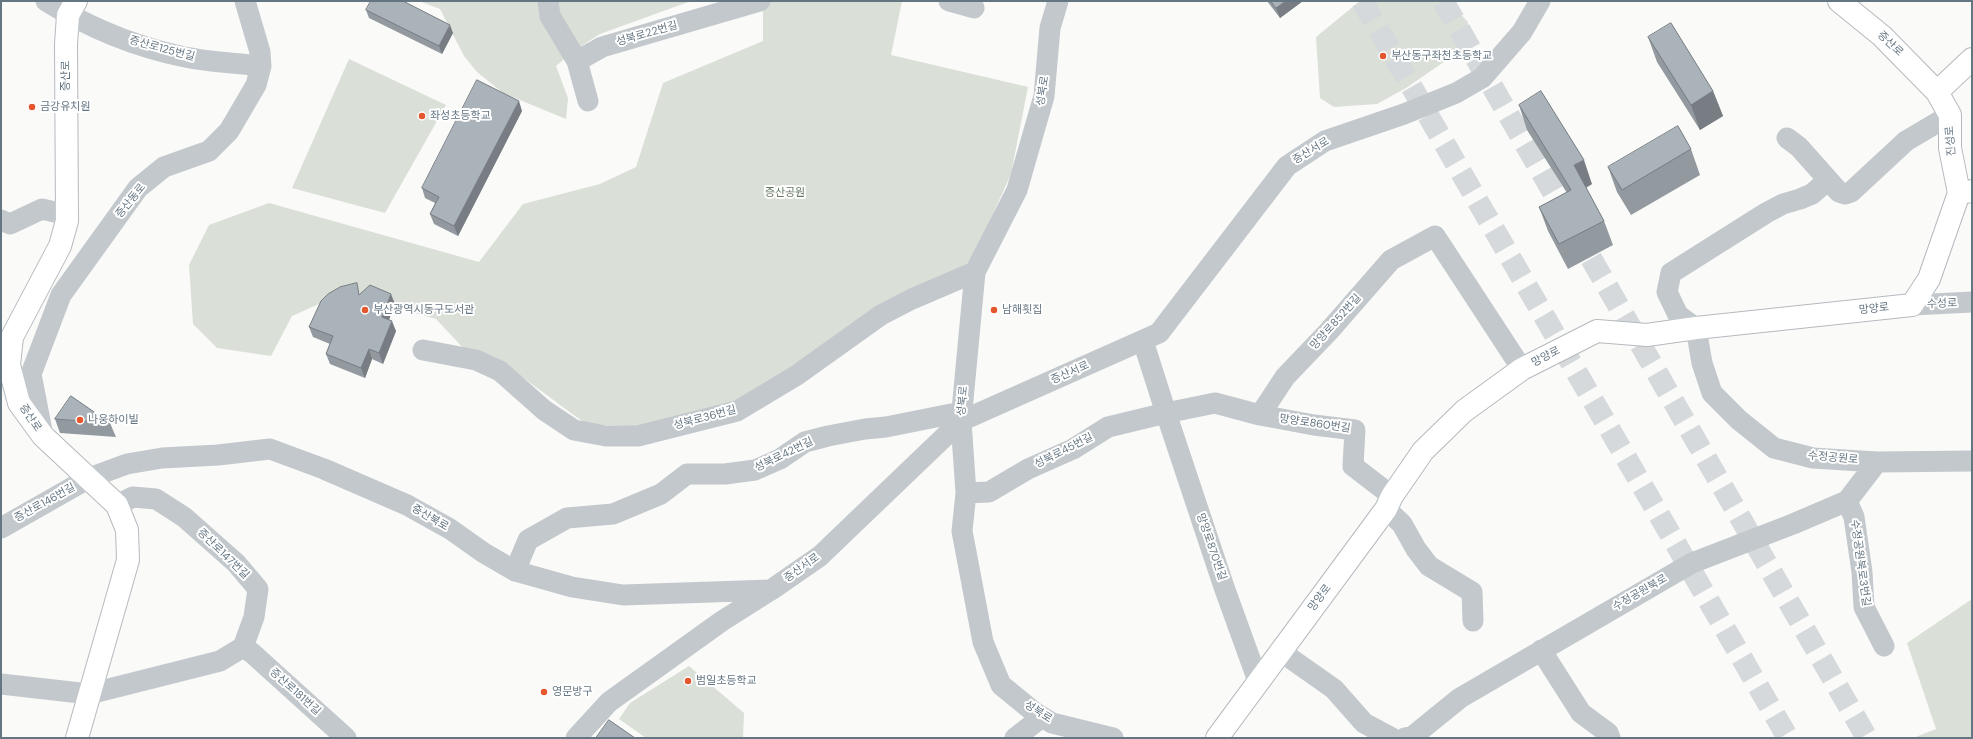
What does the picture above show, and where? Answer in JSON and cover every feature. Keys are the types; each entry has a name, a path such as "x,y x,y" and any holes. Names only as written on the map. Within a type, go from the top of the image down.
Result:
{"main road":[{"name":"증산로","path":"1838,1 1882,36 1937,92"},
{"name":"증산로","path":"72,8 66,44 67,215 60,246 12,337 9,366 19,403 42,436 117,505 127,530 128,560 77,738"},
{"path":"1937,92 1972,59"},
{"name":"진성로","path":"1937,92 1950,115 1950,148 1966,192"},
{"path":"1912,305 1929,279 1966,192"},
{"name":"망양로","path":"1217,738 1389,503 1423,451 1464,410 1522,369 1597,331 1647,335 1696,328 1912,305"}],"street":[{"name":"증산로125번길","path":"46,1 72,8 140,46 186,57 261,66"},
{"name":"증산동로","path":"42,436 31,374 61,295 138,188 164,166 209,151 229,131 256,85 261,66 260,52 245,1"},
{"path":"548,1 550,16 577,61 588,101"},
{"name":"성북로22번길","path":"577,61 602,47 760,1"},
{"path":"949,1 974,8"},
{"name":"성북로","path":"1058,1 1050,28 1044,96 1018,190 975,272 961,421 966,493 962,531 983,642 1001,685 1052,723 1113,738"},
{"name":"증산서로","path":"576,738 609,702 722,621 771,590 820,556 961,421 1159,333 1287,166 1325,141 1404,114 1456,93 1482,78 1522,32 1540,1"},
{"path":"1787,138 1799,147 1839,192 1845,194 1851,192 1906,141 1950,115"},
{"path":"1696,328 1678,315 1667,292 1671,273 1766,213 1783,204 1812,194 1828,180"},
{"path":"1,220 10,224 42,209 67,215"},
{"name":"망양로852번길","path":"1260,415 1286,377 1329,331 1391,260 1435,236 1522,369"},
{"name":"성북로36번길","path":"423,350 476,360 500,371 544,410 574,430 606,436 638,436 736,411 797,375 881,315 912,299 975,272"},
{"name":"수성로","path":"1912,305 1972,302"},
{"name":"수정공원로","path":"1696,328 1702,363 1712,393 1739,420 1774,448 1813,458 1877,462 1972,461"},
{"path":"1143,341 1166,413 1215,403 1260,415"},
{"name":"성북로45번길","path":"966,493 989,492 1028,469 1073,449 1108,427 1166,413"},
{"name":"망양로870번길","path":"1166,413 1258,681"},
{"name":"성북로42번길","path":"515,571 528,540 534,536 567,518 613,514 661,494 687,474 725,474 755,470 780,459 805,442 828,436 865,429 886,427 951,414 961,421"},
{"name":"망양로860번길","path":"1260,415 1314,426 1356,430 1353,466 1389,503"},
{"name":"증산북로","path":"89,478 127,464 162,458 218,455 270,449 324,469 408,505 450,529 484,553 515,571 572,587 623,595 771,590"},
{"name":"수정공원북로","path":"1405,738 1412,737 1460,698 1692,563 1793,524 1847,500 1877,462"},
{"name":"증산로146번길","path":"1,528 89,478"},
{"name":"증산로147번길","path":"117,505 133,497 156,499 184,517 236,563 258,589 254,617 243,647"},
{"name":"수정공원북로3번길","path":"1847,500 1854,517 1862,572 1864,607 1884,646"},
{"path":"1389,503 1416,549 1429,566 1472,592 1473,621"},
{"path":"1,684 89,694 220,661 243,647"},
{"name":"증산로181번길","path":"243,647 252,653 346,738"},
{"path":"1541,650 1581,713 1608,733 1610,738"},
{"path":"1280,651 1334,689 1364,723 1392,738"},
{"path":"1015,738 1042,717"}],"green space":[{"path":"419,1 691,1 600,34 575,50 556,66 568,98 566,119 503,93 477,72 464,56 440,9"},
{"name":"증산공원","path":"766,1 902,1 891,55 1028,87 1011,174 967,271 795,364 720,409 646,427 586,424 495,357 466,351 436,319 344,293 292,316 271,356 217,348 193,324 189,265 209,225 269,203 479,262 523,204 600,184 636,167 663,83 763,41 763,3"},
{"name":"부산동구좌천초등학교","path":"1360,1 1448,1 1468,22 1465,38 1451,57 1406,88 1377,104 1334,107 1320,98 1316,37"},
{"path":"349,59 446,105 385,213 292,188"},
{"path":"1972,599 1972,738 1913,738 1936,729 1907,643"},
{"name":"범일초등학교","path":"689,666 744,713 743,738 646,738 619,719 630,703"}],"building":[{"path":"371,1 403,1 450,25 439,46 366,10"},
{"path":"1271,1 1286,1 1276,8"},
{"path":"1671,23 1713,91 1691,105 1648,37"},
{"path":"477,80 519,101 454,226 430,214 439,197 422,188"},
{"path":"1541,91 1584,160 1574,165 1604,221 1559,244 1539,207 1571,190 1519,105"},
{"path":"1678,126 1691,149 1622,190 1608,167"},
{"path":"357,283 359,295 370,285 391,294 382,317 392,321 379,353 369,349 361,368 326,354 333,336 309,327 321,301 328,294 340,287"},
{"path":"71,396 110,423 55,419"},
{"path":"609,720 635,738 596,738"}],"tunnel":[{"path":"1362,1 1788,738"},
{"path":"1443,1 1867,738"}],"place":[{"name":"부산동구좌천초등학교","path":"1383,56"},
{"name":"금강유치원","path":"32,107"},
{"name":"좌성초등학교","path":"422,116"},
{"name":"부산광역시동구도서관","path":"365,310"},
{"name":"남해횟집","path":"994,310"},
{"name":"나웅하이빌","path":"80,420"},
{"name":"범일초등학교","path":"688,681"},
{"name":"영문방구","path":"544,692"}]}
